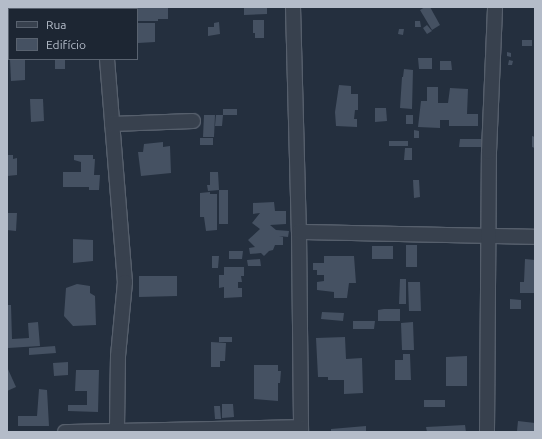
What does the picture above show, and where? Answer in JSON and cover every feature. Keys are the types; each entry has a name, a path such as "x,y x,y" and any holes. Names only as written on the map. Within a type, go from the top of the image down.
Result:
{"street":[{"path":"65,432 301,429 299,232 293,7"},
{"path":"487,432 489,152 495,7"},
{"path":"107,60 125,282 125,297 118,356 117,431"},
{"path":"112,124 193,121"},
{"path":"299,232 535,237"}],"building":[{"path":"7,7 14,7 8,8 7,20"},
{"path":"50,7 81,7 81,8"},
{"path":"168,7 168,19 158,19 158,21 138,21 137,8"},
{"path":"244,7 267,7 267,14 244,15"},
{"path":"425,7 430,7 440,25 432,30 420,10"},
{"path":"253,20 264,20 264,38 255,38 255,33 253,33"},
{"path":"415,21 420,21 421,27 415,27"},
{"path":"219,22 220,34 208,36 208,27 214,27 214,23"},
{"path":"7,23 8,23 8,35"},
{"path":"138,23 155,23 155,42 138,43"},
{"path":"427,25 432,31 427,34 423,28"},
{"path":"399,29 404,29 403,35 398,34"},
{"path":"522,40 532,40 532,46 522,46"},
{"path":"507,52 511,53 511,57 507,56"},
{"path":"418,58 432,58 432,69 419,69"},
{"path":"10,60 25,60 25,80 11,81"},
{"path":"55,60 65,60 65,69 55,69"},
{"path":"509,60 513,61 512,65 508,65"},
{"path":"440,61 451,61 452,70 440,70"},
{"path":"404,69 413,70 412,109 400,108"},
{"path":"339,85 351,86 351,94 358,94 358,110 355,110 354,119 357,119 357,127 336,126 335,112"},
{"path":"427,87 438,87 438,103 448,103 450,88 468,89 467,114 478,114 478,126 449,126 449,120 440,120 440,128 418,127 421,101 427,101"},
{"path":"30,99 43,99 44,121 31,122"},
{"path":"375,108 386,108 387,121 375,122"},
{"path":"223,109 237,109 237,115 223,115"},
{"path":"204,115 215,115 214,137 203,137"},
{"path":"216,115 223,115 222,126 215,126"},
{"path":"406,115 413,115 413,124 406,124"},
{"path":"414,130 419,131 419,138 414,138"},
{"path":"532,136 535,137 535,148 532,147"},
{"path":"200,138 213,138 213,145 200,145"},
{"path":"460,139 484,139 483,147 459,147"},
{"path":"389,141 408,141 408,146 389,146"},
{"path":"163,142 163,147 170,146 171,173 141,176 138,152 143,152 144,144"},
{"path":"405,148 412,148 412,160 404,160"},
{"path":"7,155 13,155 13,159 17,158 17,175 7,176"},
{"path":"74,155 93,155 93,159 95,159 94,175 100,175 99,190 89,190 89,187 63,187 63,172 81,172 81,162 74,160"},
{"path":"210,172 218,172 219,190 208,191 207,185 210,185"},
{"path":"413,180 419,180 420,197 414,198"},
{"path":"219,190 228,190 228,224 219,224"},
{"path":"210,192 210,194 217,194 217,230 206,231 204,217 200,217 200,193"},
{"path":"274,202 275,211 286,211 286,224 270,225 276,230 289,231 288,237 279,236 283,237 283,245 275,245 273,250 269,251 264,256 261,253 250,254 249,248 255,247 248,240 260,229 252,223 260,213 253,214 253,203"},
{"path":"7,213 17,213 16,231 7,230"},
{"path":"73,239 93,240 93,261 73,263"},
{"path":"406,245 417,245 417,267 406,267"},
{"path":"372,246 393,246 393,259 372,259"},
{"path":"229,251 243,251 242,259 229,259"},
{"path":"212,256 219,256 218,268 212,268"},
{"path":"324,256 354,256 356,283 349,283 347,298 334,298 334,292 317,290 317,282 324,281 324,275 317,275 317,270 313,270 313,263 324,263"},
{"path":"260,259 261,266 248,266 247,260"},
{"path":"525,259 535,260 535,293 520,293 520,282 524,282"},
{"path":"224,267 244,267 244,276 241,276 242,282 238,282 238,288 242,288 242,297 224,298 224,287 219,288 219,275 224,275"},
{"path":"139,276 177,276 177,296 139,297"},
{"path":"400,279 406,279 406,304 399,304"},
{"path":"408,282 420,282 421,311 409,311"},
{"path":"77,284 90,286 90,293 95,296 96,325 73,326 64,316 66,288"},
{"path":"510,299 521,300 521,309 510,309"},
{"path":"7,305 11,305 12,339 29,338 28,323 38,322 40,346 8,348"},
{"path":"400,309 400,321 378,321 378,310"},
{"path":"322,312 344,313 343,321 321,319"},
{"path":"353,321 375,321 374,329 353,329"},
{"path":"413,322 414,350 402,350 401,323"},
{"path":"219,337 232,337 232,342 219,342"},
{"path":"345,337 346,359 362,358 363,393 344,394 344,380 328,380 328,377 318,377 316,338"},
{"path":"211,342 226,343 225,361 220,361 220,367 211,367"},
{"path":"55,346 56,353 29,355 29,348"},
{"path":"403,354 410,354 411,380 395,380 395,360 403,360"},
{"path":"467,356 467,386 446,386 446,357"},
{"path":"68,362 68,375 54,376 53,363"},
{"path":"254,365 278,365 278,371 281,371 280,383 278,383 278,401 254,399"},
{"path":"7,367 16,387 7,391"},
{"path":"76,370 99,370 98,412 68,411 68,405 87,405 87,391 75,391"},
{"path":"39,389 47,390 49,426 18,426 18,416 37,416"},
{"path":"424,400 445,400 445,407 424,407"},
{"path":"222,404 233,404 234,417 222,418"},
{"path":"214,406 220,406 221,419 215,419"},
{"path":"518,421 535,423 535,432 517,431"},
{"path":"465,425 466,432 427,432 426,427"},
{"path":"366,426 366,432 331,432 331,429"}]}
